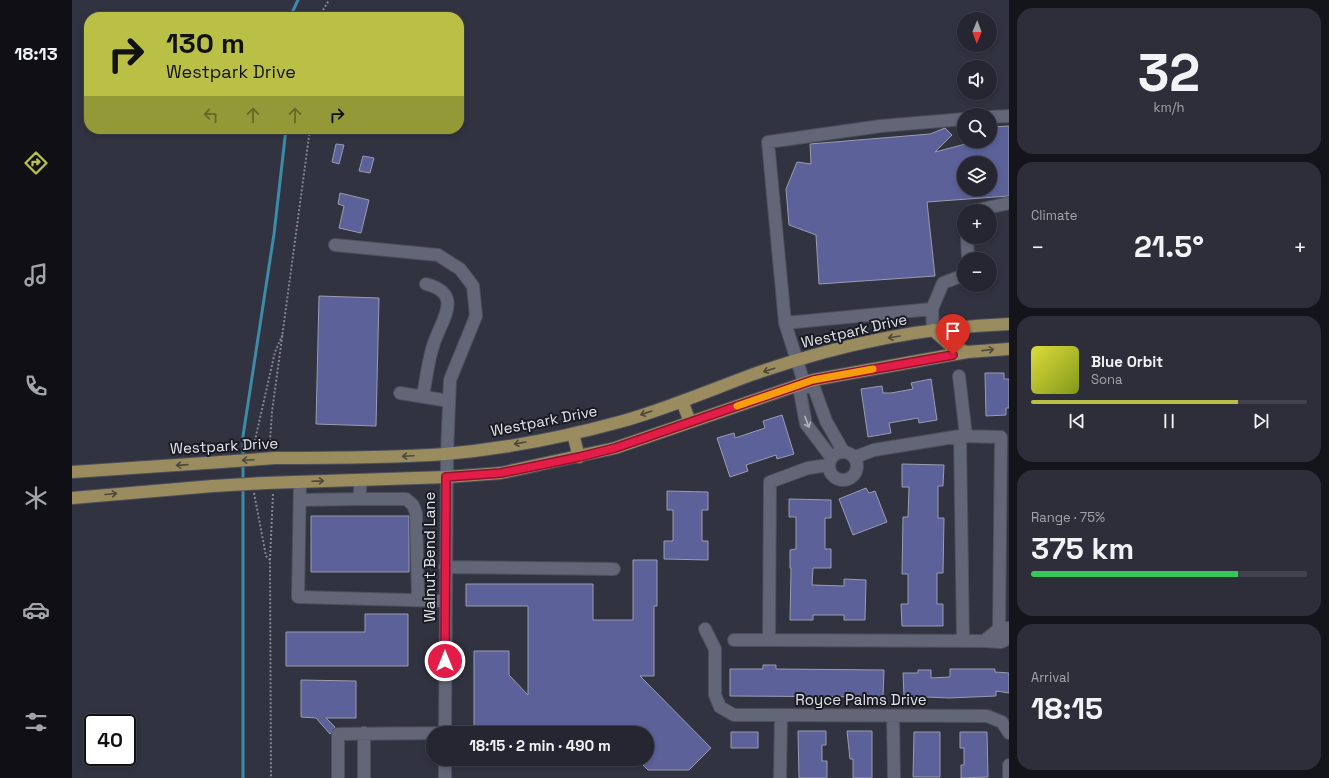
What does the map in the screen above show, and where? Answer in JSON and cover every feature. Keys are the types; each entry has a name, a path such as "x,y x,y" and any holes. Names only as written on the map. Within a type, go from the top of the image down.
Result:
{"main road":[{"name":"Westpark Drive","path":"72,472 275,458 396,457 447,454 499,447 573,434 625,420 797,360 873,340 933,330 1009,324"},
{"path":"933,330 951,346 967,352"},
{"path":"72,498 213,486 446,477 501,473 615,448 804,384 967,352 1009,349"},
{"path":"682,401 690,422"},
{"path":"573,434 579,457"}],"street":[{"path":"997,117 1009,116"},
{"path":"804,384 814,388 826,421 843,451 855,457 857,461 857,470 851,478 841,480 832,476 830,461 806,424 800,392 804,384 785,324 768,142 881,126 957,120"},
{"path":"997,206 1009,203"},
{"name":"Walnut Bend Lane","path":"335,245 438,255 460,269 473,286 476,316 450,380 446,477 445,726"},
{"path":"933,330 932,309 943,283 957,278"},
{"path":"424,397 428,366 434,342 447,312 448,302 446,295 439,287 426,284"},
{"path":"785,324 932,309"},
{"path":"959,376 963,436 963,641"},
{"path":"400,393 449,401"},
{"path":"855,457 874,450 963,436 1001,437 1004,629 984,641"},
{"path":"768,640 770,482 830,461 834,454 843,451"},
{"path":"359,499 361,480"},
{"path":"300,482 298,597 446,601"},
{"path":"300,500 406,499 413,505 416,513 418,600"},
{"path":"446,567 614,569"},
{"name":"Royce Palms Drive","path":"705,629 714,649 715,695 720,707 734,715 987,716 1002,722 1009,733"},
{"path":"734,640 1000,642 1009,638"},
{"path":"780,778 781,715"},
{"path":"893,716 894,778"},
{"path":"338,778 338,734 426,733"},
{"path":"364,734 364,778"},
{"path":"1009,765 1009,778"},
{"path":"446,766 446,778"}],"path":[{"path":"322,12 329,0"},
{"path":"275,458 270,441 309,134"},
{"path":"254,453 254,446 274,352 283,334"},
{"path":"270,483 271,778"},
{"path":"254,487 266,556 270,560"}],"building":[{"path":"1009,126 1009,196 927,202 935,276 819,284 816,235 789,225 786,189 797,162 811,164 810,144 930,134 945,128 952,135 935,152 957,146 957,148 997,148 997,127"},
{"path":"336,144 344,145 339,164 332,162"},
{"path":"363,156 374,158 370,173 359,171"},
{"path":"340,193 369,200 361,233 339,228 344,206 338,204"},
{"path":"319,296 379,298 376,426 316,424"},
{"path":"985,373 1004,373 1004,379 1009,379 1009,408 1006,408 1006,415 986,416"},
{"path":"931,379 937,420 919,423 918,418 889,423 891,433 868,437 861,389 882,386 883,393 891,393 913,389 911,383"},
{"path":"782,415 794,454 777,459 776,455 746,465 748,471 730,477 717,438 734,433 735,438 765,428 763,421"},
{"path":"902,464 944,465 943,486 938,486 938,518 944,518 943,573 937,573 937,604 943,604 943,626 902,626 901,604 908,604 908,574 902,574 903,517 908,517 909,487 902,487"},
{"path":"866,488 869,493 875,491 887,522 853,535 839,499"},
{"path":"667,491 708,492 708,510 702,510 702,541 708,541 708,560 664,559 664,541 673,541 673,510 667,510"},
{"path":"789,499 831,500 831,518 825,518 825,549 831,549 831,568 813,568 812,585 844,586 844,579 866,580 865,620 844,620 844,615 813,615 813,620 790,620 790,550 796,549 796,517 789,517"},
{"path":"311,516 409,516 409,572 311,572"},
{"path":"633,560 657,560 657,606 654,606 654,676 640,676 711,748 689,770 648,770 644,766 654,766 654,726 474,726 474,651 509,651 509,675 528,695 528,606 466,606 466,584 593,584 593,620 633,620"},
{"path":"365,614 408,614 408,666 286,666 286,632 365,632"},
{"path":"763,665 776,665 776,669 884,670 883,697 730,696 730,669 763,669"},
{"path":"950,669 995,669 995,672 1009,673 1009,693 996,691 996,696 949,698 904,696 903,673 918,673 918,670 931,670 931,678 950,677"},
{"path":"301,680 356,681 356,718 326,718 335,727 330,734 316,718 301,717"},
{"path":"798,731 826,731 826,745 822,745 822,761 827,761 827,778 799,778"},
{"path":"847,731 872,731 872,778 853,778 853,759 850,759"},
{"path":"731,732 758,732 758,748 731,748"},
{"path":"914,732 940,732 940,777 913,777"},
{"path":"960,732 987,732 988,777 961,778 961,765 964,765 964,748 960,748"}],"waterway":[{"path":"292,12 298,0"},
{"path":"243,458 243,436 274,234 285,134"},
{"path":"243,464 243,482"},
{"path":"243,488 243,778"}],"slow traffic":[{"path":"737,406 813,380 873,369"}],"route":[{"path":"445,661 446,477 501,473 579,457 615,448 813,380 953,355"}]}
